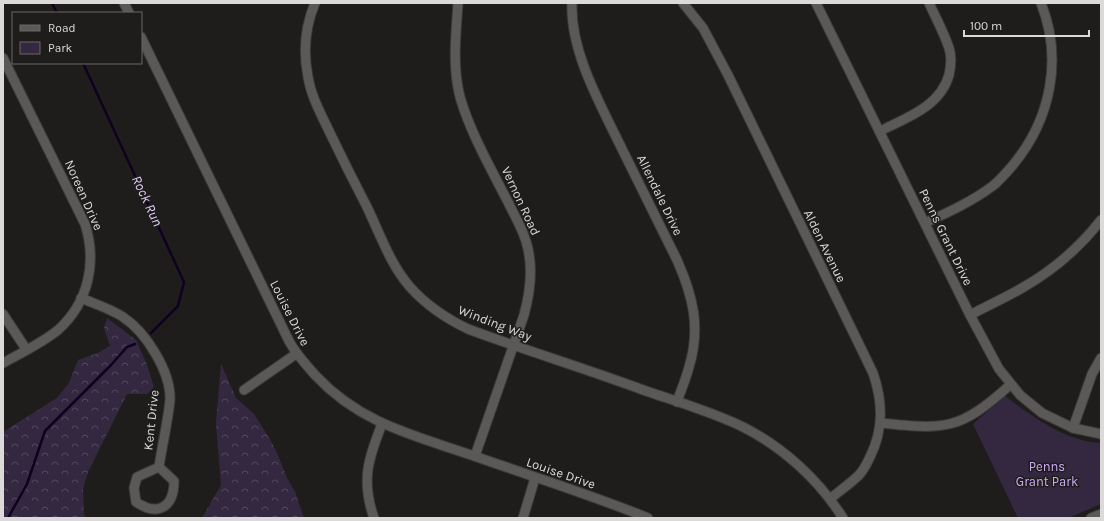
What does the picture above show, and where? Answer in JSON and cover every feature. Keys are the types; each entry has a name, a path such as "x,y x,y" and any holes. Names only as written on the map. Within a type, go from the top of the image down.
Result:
{"street":[{"path":"124,3 128,12"},
{"name":"Winding Way","path":"315,3 310,15 305,44 308,79 314,97 340,155 399,273 422,300 435,311 468,329 722,418 758,436 780,450 813,480 830,499 842,518"},
{"name":"Vernon Road","path":"458,3 455,55 460,95 486,160 520,225 528,249 530,263 529,297 514,345 474,456"},
{"name":"Allendale Drive","path":"572,3 574,24 582,62 606,115 677,260 687,283 691,297 695,323 693,350 677,402"},
{"name":"Alden Avenue","path":"683,3 703,28 725,68 873,373 878,388 881,404 881,423 874,448 866,465 852,482 830,499"},
{"name":"Penns Grant Drive","path":"816,3 989,354 999,370 1010,385 1042,413 1073,428 1101,434"},
{"path":"880,131 928,106 939,95 948,79 951,67 949,48 929,3"},
{"path":"925,223 966,203 995,184 1022,154 1031,140 1047,102 1052,72 1051,45 1048,24 1041,3"},
{"name":"Louise Drive","path":"142,40 279,322 296,354 324,385 358,411 382,424 648,518"},
{"name":"Noreen Drive","path":"3,58 85,224 89,239 91,261 88,278 81,298 66,321 57,330 3,363"},
{"path":"970,315 1022,288 1043,275 1086,238 1101,220"},
{"name":"Kent Drive","path":"81,298 116,313 134,325 144,337 165,370 168,380 170,400 159,467"},
{"path":"3,314 26,349"},
{"path":"244,390 296,354"},
{"path":"1073,428 1092,374 1101,358"},
{"path":"881,423 918,427 948,425 966,418 980,410 1010,385"},
{"path":"374,518 368,494 367,470 369,459 382,424"},
{"name":"Kent Drive","path":"159,467 174,481 174,492 170,501 162,508 145,508 136,502 134,488 137,477 159,467"},
{"path":"523,518 535,478"},
{"path":"1091,518 1101,514"}],"green space":[{"path":"107,318 136,340 147,365 154,387 147,394 127,394 88,472 83,489 84,515 87,518 3,518 3,432 57,398 69,383 78,360 98,353 110,346 104,328"},
{"path":"221,364 236,398 254,414 271,441 287,478 295,492 304,518 202,518 221,485 216,423"},
{"name":"Penns Grant Park","path":"1005,396 1038,420 1062,433 1075,438 1101,443 1101,504 1068,518 1018,518 973,424"}],"waterway":[{"name":"Rock Run","path":"52,3 56,12"},
{"name":"Rock Run","path":"83,64 184,282 178,306 151,333"},
{"name":"Rock Run","path":"8,518 27,484 45,431 127,347 135,344"}]}
